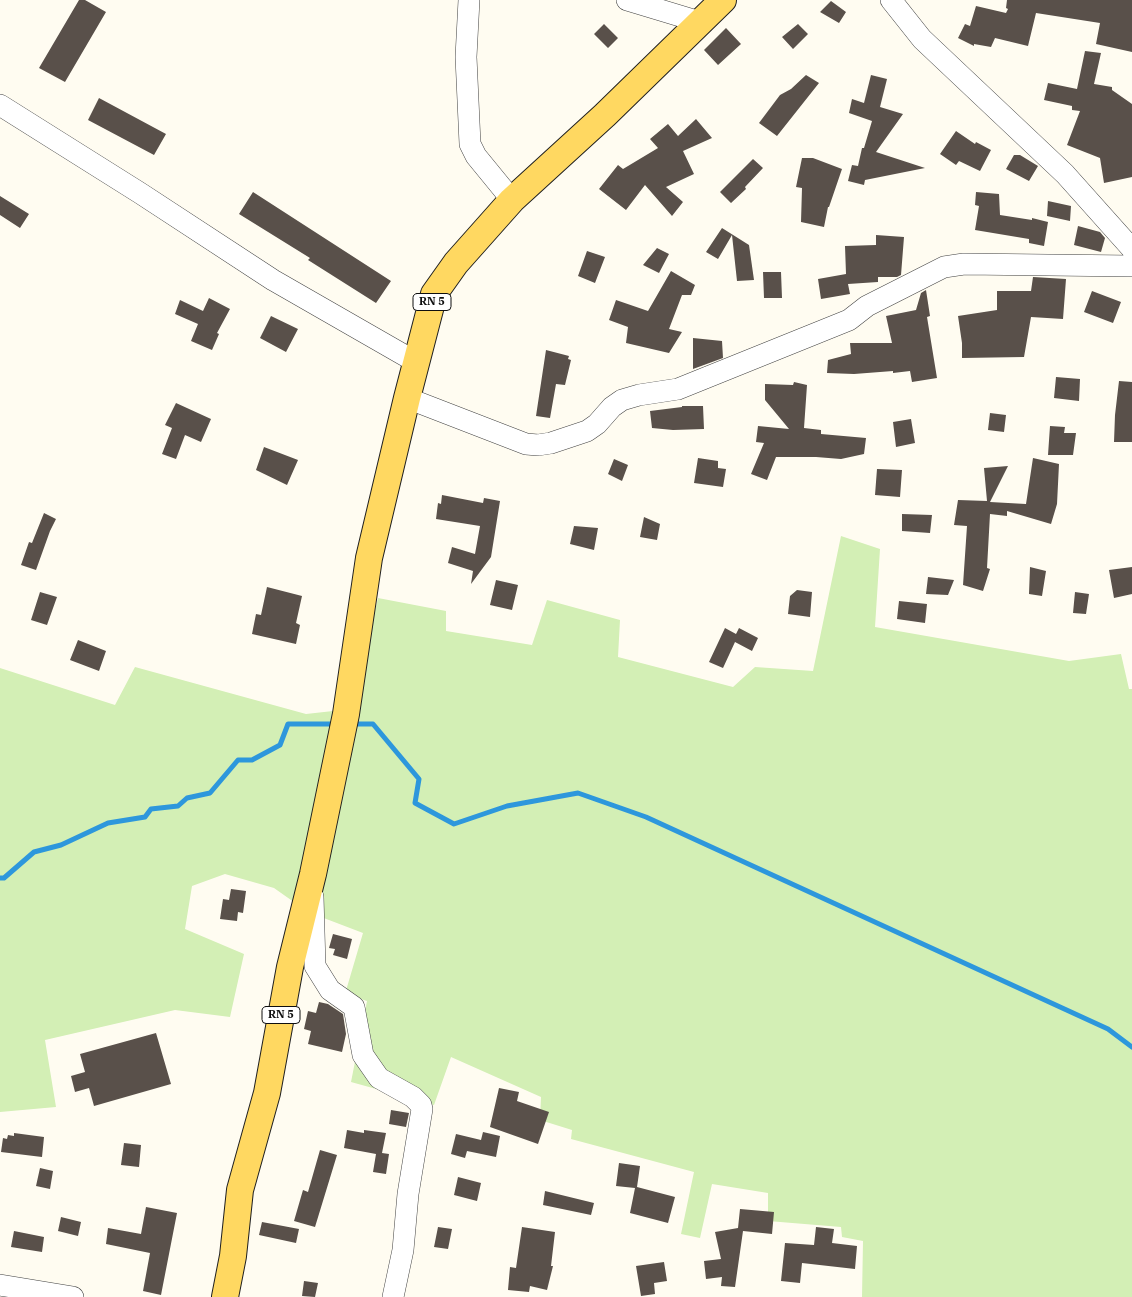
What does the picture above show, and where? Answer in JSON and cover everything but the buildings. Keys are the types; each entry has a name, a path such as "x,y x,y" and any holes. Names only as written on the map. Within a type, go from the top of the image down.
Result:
{"main road":[{"name":"RN 5","path":"225,1297 233,1256 240,1190 267,1094 290,967 313,874 343,724 369,558 406,398 434,294 456,263 512,200 605,115 723,0"}],"street":[{"path":"469,0 466,57 470,144 476,156 512,200"},
{"path":"627,0 700,22"},
{"path":"891,0 922,39 1065,174 1132,248"},
{"path":"0,106 140,193 274,280 416,362"},
{"path":"406,398 526,444 551,443 587,431 622,400 639,395 678,389 849,320 867,306 944,267 964,264 1132,266"},
{"path":"313,874 315,966 330,990 354,1007 363,1055 379,1078 413,1097 421,1105 422,1109 408,1194 403,1250 393,1297"},
{"path":"0,1285 73,1297"}],"green space":[{"path":"841,536 880,549 875,627 1069,661 1121,654 1129,689 1132,689 1132,1297 862,1297 863,1241 842,1237 841,1227 768,1221 768,1193 712,1184 700,1238 681,1234 694,1172 571,1139 572,1130 540,1120 541,1097 451,1057 434,1105 351,1082 367,1001 345,994 363,933 308,912 274,888 225,874 192,886 185,929 244,954 230,1017 175,1010 45,1040 56,1107 0,1112 0,668 115,705 135,667 306,714 351,709 378,598 446,611 446,631 532,645 547,600 620,620 618,657 733,687 755,667 813,671"}],"waterway":[{"path":"0,878 4,878 34,852 61,845 108,823 145,817 151,809 178,806 187,798 210,793 238,760 252,760 280,745 288,724 337,724"},
{"path":"353,724 373,724 419,779 415,803 454,824 507,806 578,793 646,817 1108,1029 1132,1047"}]}
